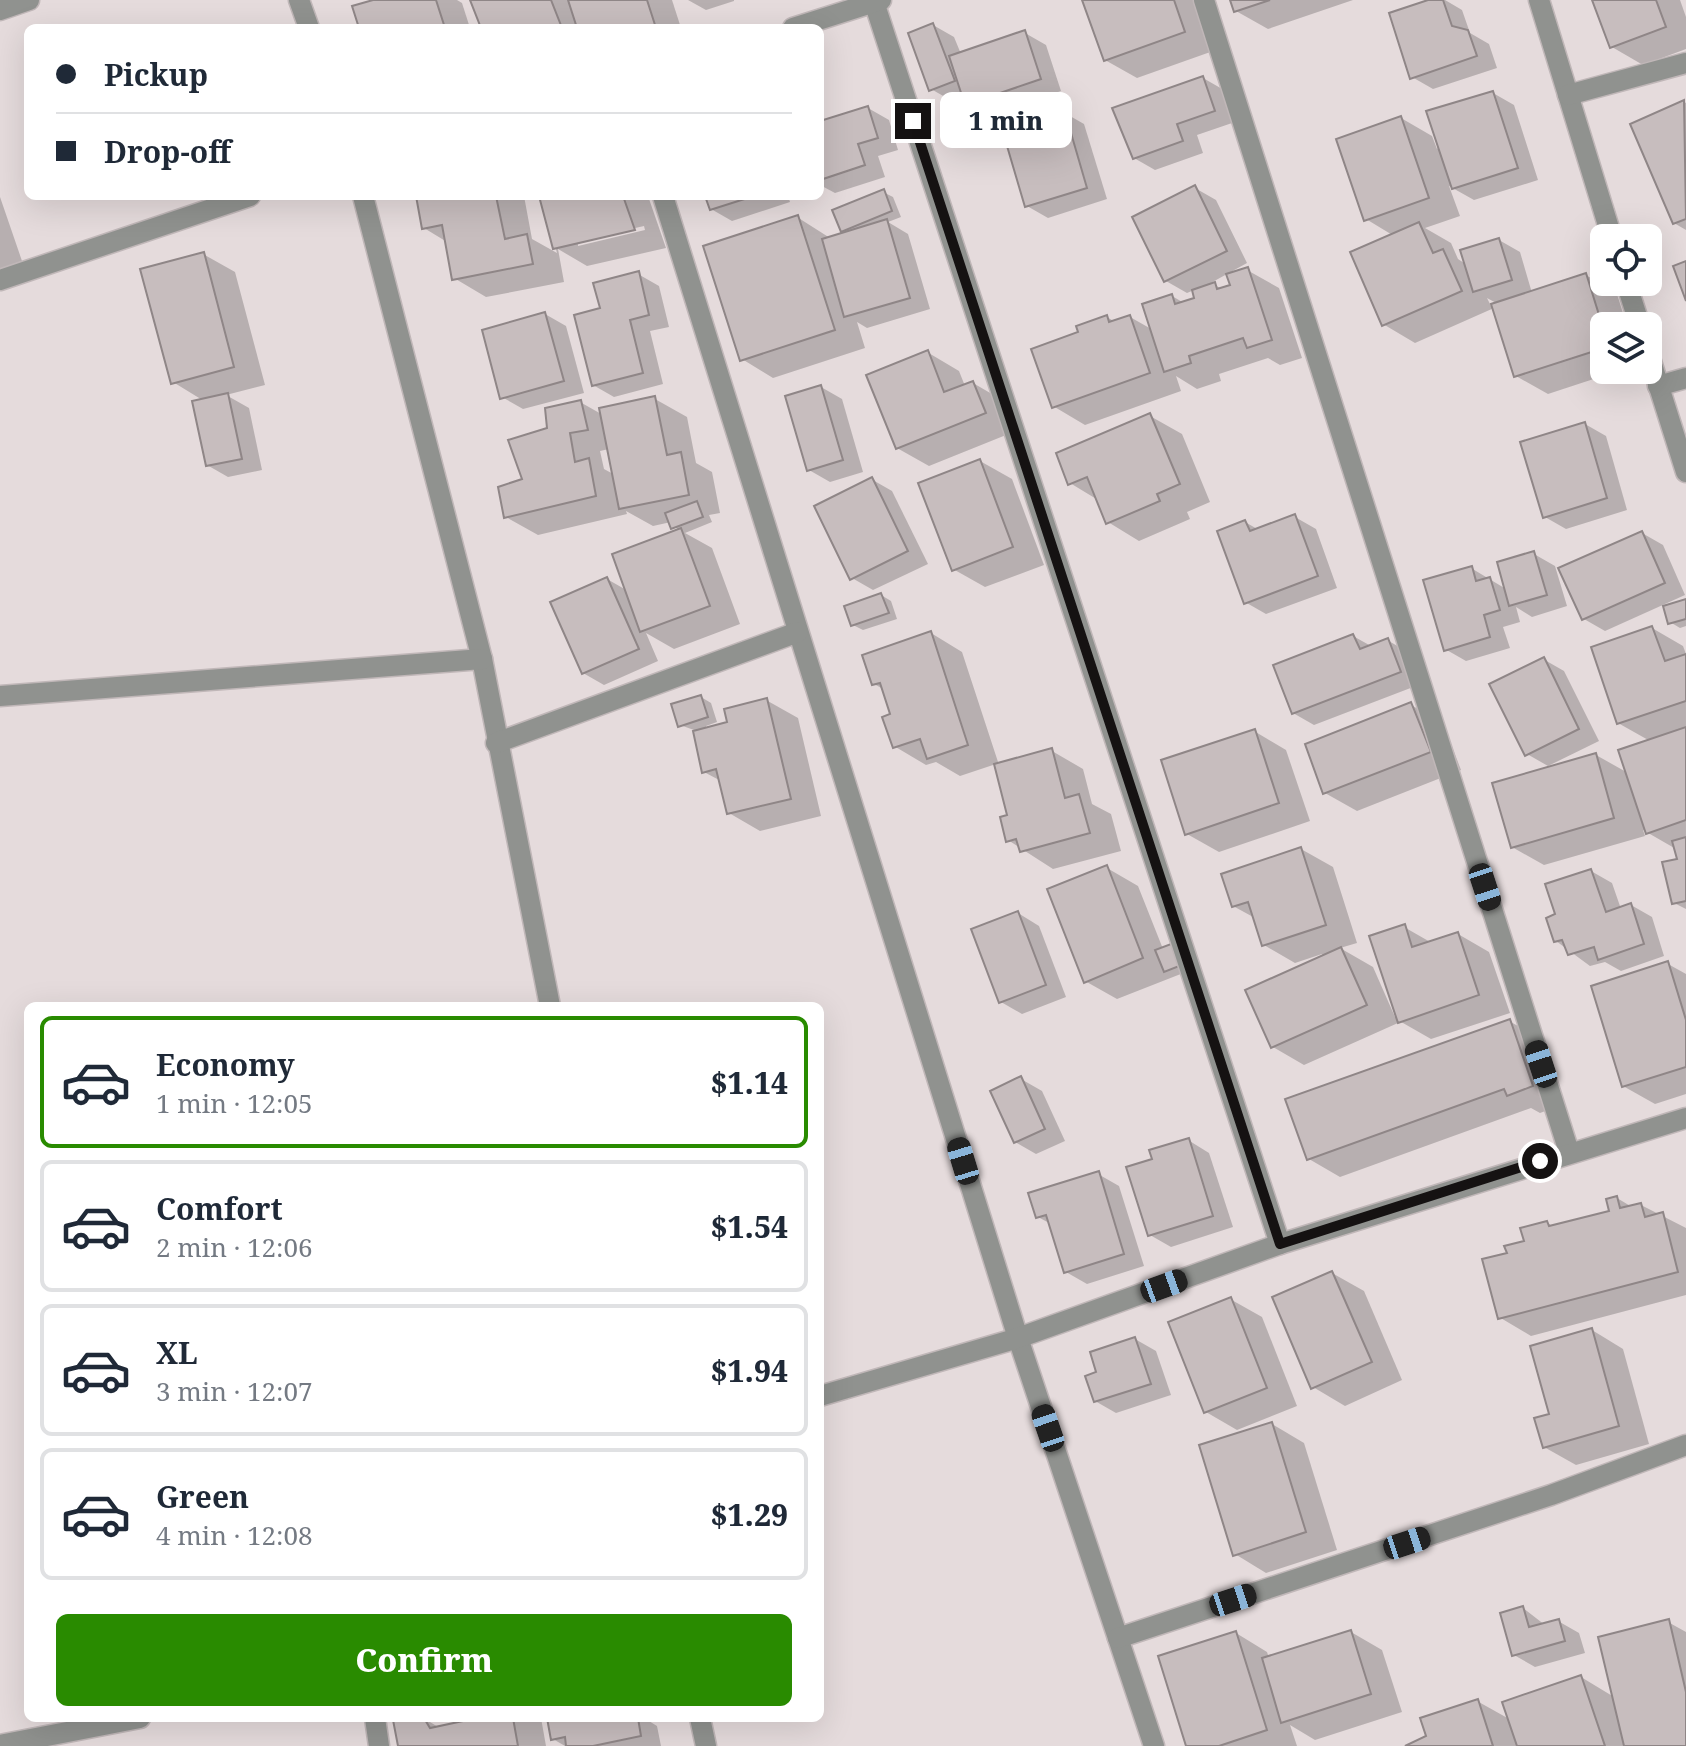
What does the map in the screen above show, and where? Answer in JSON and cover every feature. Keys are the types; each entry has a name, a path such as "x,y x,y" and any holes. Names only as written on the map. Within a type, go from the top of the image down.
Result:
{"street":[{"path":"0,10 29,0"},
{"path":"299,0 308,24"},
{"path":"1204,0 1569,1152"},
{"path":"1539,0 1608,224"},
{"path":"806,24 878,1 1280,1244"},
{"path":"1568,95 1686,63"},
{"path":"0,280 238,200"},
{"path":"364,200 482,659 496,743 549,1002"},
{"path":"664,200 1018,1338 1154,1746"},
{"path":"1686,378 1658,386 1686,472"},
{"path":"496,743 798,632"},
{"path":"0,696 482,659"},
{"path":"824,1395 1018,1338 1280,1244 1686,1118"},
{"path":"1118,1638 1551,1495 1686,1445"},
{"path":"0,1745 56,1739 124,1722"},
{"path":"376,1722 379,1746"},
{"path":"701,1722 706,1746"}],"building":[{"path":"373,0 436,0 444,24 358,24 352,6"},
{"path":"470,0 551,0 560,24 479,24"},
{"path":"568,0 647,0 655,24 576,24"},
{"path":"1082,0 1174,0 1185,32 1104,61"},
{"path":"1230,0 1270,0 1234,12"},
{"path":"1428,0 1443,0 1452,26 1468,30 1477,56 1410,79 1389,13"},
{"path":"1592,0 1656,0 1666,27 1610,48"},
{"path":"933,23 955,81 929,91 908,33"},
{"path":"1025,30 1041,79 965,105 949,56"},
{"path":"1203,76 1215,111 1177,124 1183,141 1133,159 1112,108"},
{"path":"1493,91 1518,168 1452,189 1426,111"},
{"path":"1684,100 1686,219 1673,224 1630,124"},
{"path":"868,106 878,138 858,144 865,165 824,179 824,120"},
{"path":"1064,109 1087,188 1025,207 1002,129"},
{"path":"1401,116 1429,198 1364,221 1336,139"},
{"path":"1195,185 1227,251 1164,282 1132,217"},
{"path":"884,189 892,211 841,232 832,210"},
{"path":"417,200 497,200 505,239 527,234 533,264 452,280 442,225 422,229"},
{"path":"540,200 624,200 635,230 553,249"},
{"path":"706,200 741,200 710,210"},
{"path":"798,215 835,330 740,361 703,246"},
{"path":"887,219 910,298 844,317 822,239"},
{"path":"1419,222 1433,253 1443,249 1462,291 1382,326 1350,252"},
{"path":"1499,238 1512,280 1473,292 1460,250"},
{"path":"204,252 234,367 171,384 140,269"},
{"path":"1686,261 1686,301 1673,266"},
{"path":"1248,267 1272,340 1247,348 1243,338 1189,356 1191,363 1164,372 1142,304 1172,294 1175,304 1194,298 1192,290 1215,282 1217,289 1230,285 1226,274"},
{"path":"639,271 649,315 630,320 643,373 592,386 574,315 600,308 593,283"},
{"path":"1586,273 1590,296 1593,296 1598,312 1590,312 1590,353 1514,377 1491,304"},
{"path":"545,312 564,381 500,399 482,330"},
{"path":"1107,315 1109,322 1130,315 1150,373 1052,408 1031,349 1078,332 1076,326"},
{"path":"928,350 944,392 973,381 986,413 896,449 866,375"},
{"path":"821,385 843,460 807,471 785,396"},
{"path":"228,393 242,459 206,466 192,401"},
{"path":"655,396 667,455 681,452 689,495 619,509 599,408"},
{"path":"581,400 588,430 570,433 575,462 589,458 596,496 504,518 498,487 522,479 508,440 547,428 545,408"},
{"path":"1150,413 1180,484 1157,494 1160,501 1106,524 1087,477 1068,485 1056,453"},
{"path":"1585,422 1607,498 1543,518 1520,442"},
{"path":"980,459 1013,547 952,571 918,483"},
{"path":"872,477 908,551 850,580 814,506"},
{"path":"697,501 703,517 671,529 665,513"},
{"path":"1295,514 1318,576 1244,604 1217,531 1245,520 1250,531"},
{"path":"681,528 710,606 640,632 612,554"},
{"path":"1642,531 1665,583 1582,620 1558,568"},
{"path":"1534,551 1547,595 1509,606 1497,562"},
{"path":"1472,566 1476,581 1490,577 1500,610 1484,615 1490,637 1444,651 1423,580"},
{"path":"607,577 639,649 582,674 550,602"},
{"path":"881,593 889,613 851,626 844,606"},
{"path":"1686,599 1686,619 1668,624 1663,606"},
{"path":"1652,626 1665,661 1686,654 1686,701 1617,724 1591,647"},
{"path":"931,631 968,745 927,759 920,739 893,748 882,717 890,714 880,683 872,685 862,655"},
{"path":"1353,634 1360,649 1388,638 1401,672 1292,714 1273,665"},
{"path":"1544,657 1579,729 1525,756 1489,684"},
{"path":"701,695 708,717 678,727 671,704"},
{"path":"767,698 791,799 727,814 716,769 702,773 693,731 727,722 724,709"},
{"path":"1411,702 1431,752 1323,794 1305,744"},
{"path":"1686,727 1686,820 1646,834 1618,750"},
{"path":"1255,729 1279,803 1185,835 1161,760"},
{"path":"1052,748 1065,798 1079,794 1090,833 1020,852 1016,839 1006,842 1000,817 1007,815 994,764"},
{"path":"1596,753 1614,818 1511,848 1492,783"},
{"path":"1686,837 1686,901 1672,904 1662,862 1677,859 1672,841"},
{"path":"1301,847 1326,925 1262,946 1248,902 1232,907 1221,874"},
{"path":"1107,865 1143,958 1084,983 1047,889"},
{"path":"1591,869 1606,912 1631,903 1644,944 1598,960 1594,947 1568,955 1562,940 1554,942 1546,918 1555,914 1545,884"},
{"path":"1018,911 1046,985 999,1003 971,929"},
{"path":"1405,924 1412,947 1458,932 1479,995 1398,1023 1369,936"},
{"path":"1179,941 1187,963 1164,972 1155,950"},
{"path":"1341,947 1367,1005 1271,1048 1245,990"},
{"path":"1668,961 1686,1020 1686,1067 1622,1087 1591,986"},
{"path":"1510,1019 1533,1086 1507,1096 1504,1089 1307,1160 1285,1099"},
{"path":"1021,1076 1045,1129 1014,1143 990,1091"},
{"path":"1189,1138 1213,1216 1148,1236 1126,1167 1152,1159 1149,1150"},
{"path":"1099,1171 1124,1254 1064,1273 1046,1215 1036,1218 1028,1193"},
{"path":"1617,1196 1620,1208 1641,1203 1645,1217 1663,1212 1678,1272 1498,1319 1482,1259 1507,1253 1504,1246 1524,1241 1520,1228 1547,1221 1549,1226 1609,1211 1606,1199"},
{"path":"1332,1271 1372,1362 1311,1389 1272,1297"},
{"path":"1231,1297 1267,1388 1204,1413 1168,1322"},
{"path":"1592,1328 1619,1426 1543,1448 1534,1418 1549,1414 1530,1346"},
{"path":"1135,1337 1151,1384 1094,1402 1085,1376 1096,1372 1090,1352"},
{"path":"1272,1422 1306,1532 1233,1556 1199,1445"},
{"path":"1523,1606 1529,1627 1559,1619 1565,1641 1512,1656 1500,1613"},
{"path":"1669,1619 1686,1692 1686,1746 1624,1746 1598,1637"},
{"path":"1351,1630 1371,1694 1281,1723 1262,1658"},
{"path":"1236,1631 1267,1730 1219,1746 1186,1746 1158,1656"},
{"path":"1581,1675 1605,1746 1517,1746 1502,1702"},
{"path":"1478,1699 1493,1746 1405,1746 1426,1736 1420,1718"},
{"path":"393,1722 426,1722 430,1728 458,1722 514,1722 518,1746 398,1746"},
{"path":"548,1722 639,1722 641,1736 593,1746 566,1746 565,1737 551,1740"}],"route":[{"path":"913,121 1080,624 1280,1244 1540,1161"}]}
